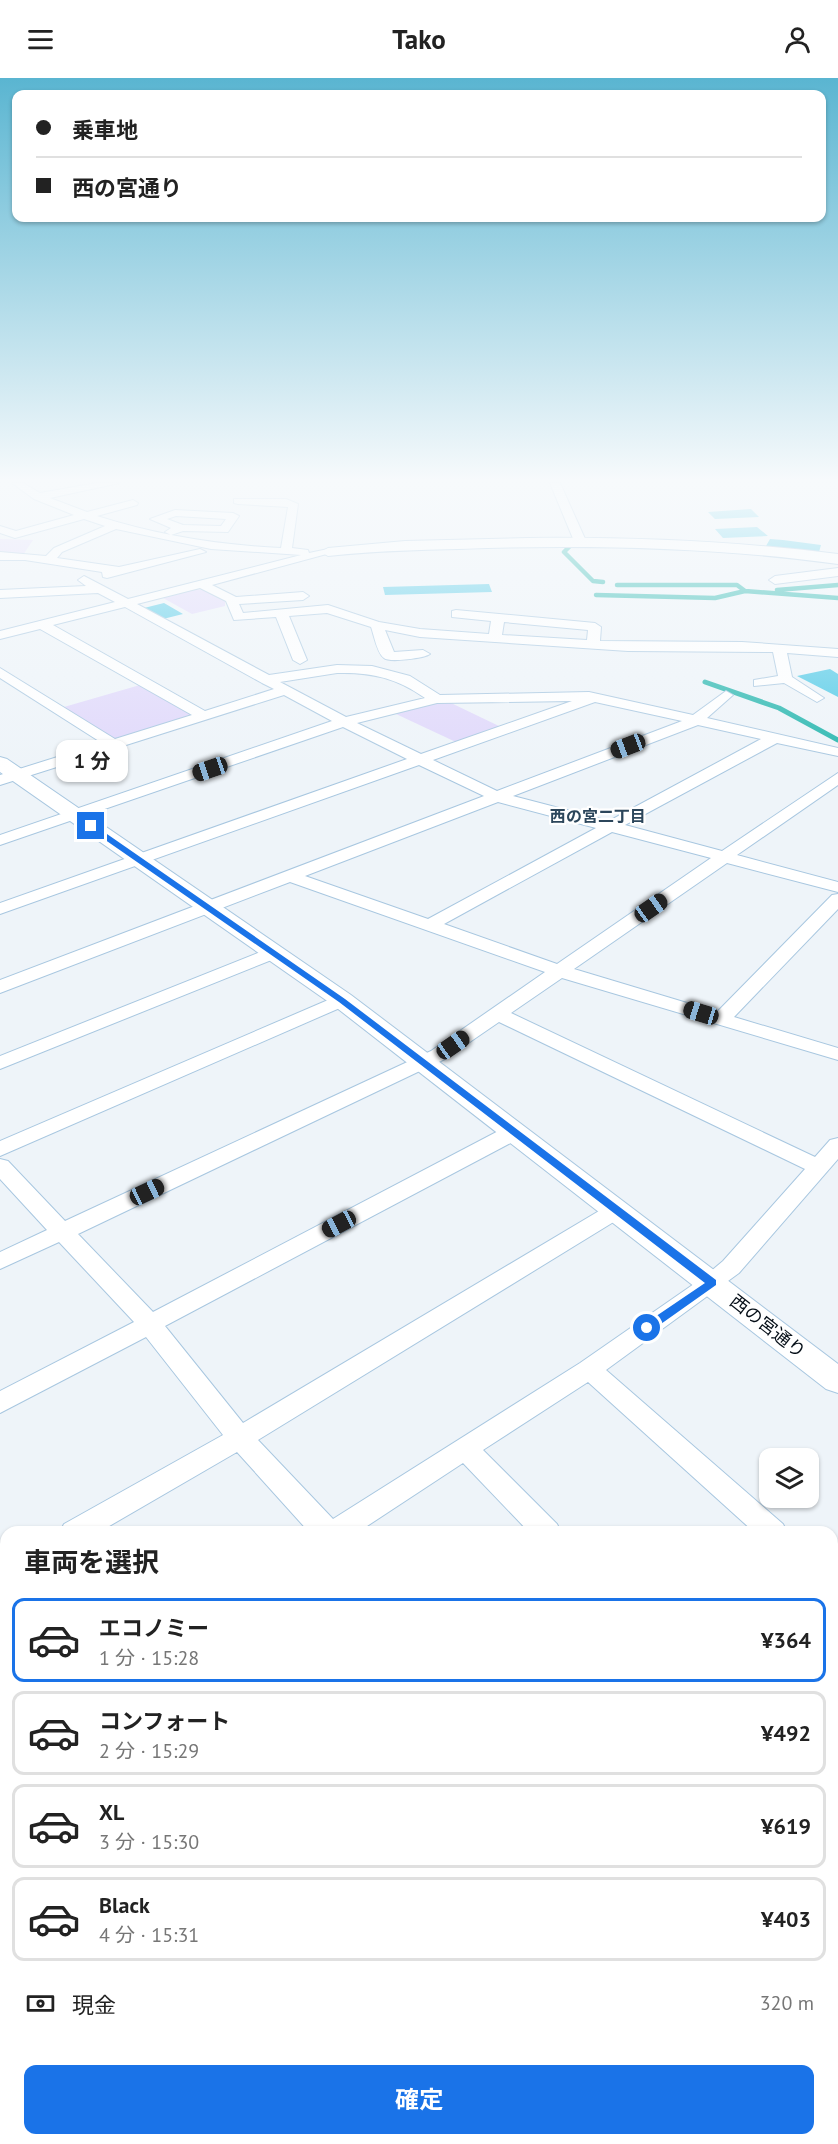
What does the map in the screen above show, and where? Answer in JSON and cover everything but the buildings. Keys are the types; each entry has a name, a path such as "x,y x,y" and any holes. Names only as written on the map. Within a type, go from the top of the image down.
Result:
{"street":[{"path":"86,579 84,580 125,604 344,722 495,796 838,887"},
{"path":"0,635 224,579"},
{"path":"775,580 780,579"},
{"path":"203,585 232,601 303,596"},
{"path":"0,594 99,589"},
{"path":"232,601 238,617 328,609 376,625 420,633 593,644 779,649 838,653"},
{"path":"281,613 300,660"},
{"path":"456,614 595,627 593,644"},
{"path":"495,638 498,618"},
{"path":"41,624 204,716"},
{"path":"376,625 389,656 423,654"},
{"path":"779,649 786,679"},
{"path":"267,680 324,670 370,671 404,679 437,699"},
{"path":"0,672 113,744"},
{"path":"759,683 786,679 817,698"},
{"path":"9,777 286,690"},
{"path":"0,987 695,721 726,695"},
{"path":"0,840 344,722 437,699 506,696 595,698 838,752"},
{"path":"0,909 595,698"},
{"path":"429,925 774,738"},
{"name":"西の宮通り","path":"0,763 9,777 75,815 342,1000 838,1381"},
{"path":"0,1261 424,1062 498,1014 838,778"},
{"path":"289,876 560,971 838,1054"},
{"path":"721,1019 838,899"},
{"path":"0,1063 273,954"},
{"path":"0,1149 342,1000"},
{"path":"498,1014 818,1167"},
{"path":"0,1403 514,1132"},
{"path":"344,1526 589,1369 712,1283 731,1267 838,1145"},
{"path":"0,1166 149,1323 240,1438 321,1526"},
{"path":"85,1526 240,1438 617,1210"},
{"path":"589,1369 766,1526"},
{"path":"465,1448 541,1526"}],"shaded area":[{"path":"196,589 225,600 225,606 192,614 163,598"},
{"path":"140,685 191,713 190,719 113,739 64,707"},
{"path":"435,702 449,702 501,727 458,743 396,714"}],"waterway":[{"path":"591,579 603,582"},
{"path":"617,585 737,585 745,591"},
{"path":"777,590 838,585"},
{"path":"596,595 715,598 745,591"},
{"path":"745,591 838,598"},
{"path":"705,682 779,708 838,740"}],"district":[{"name":"西の宮二丁目","path":"598,816"}],"route":[{"path":"91,826 342,1000 712,1283 647,1328"}]}
